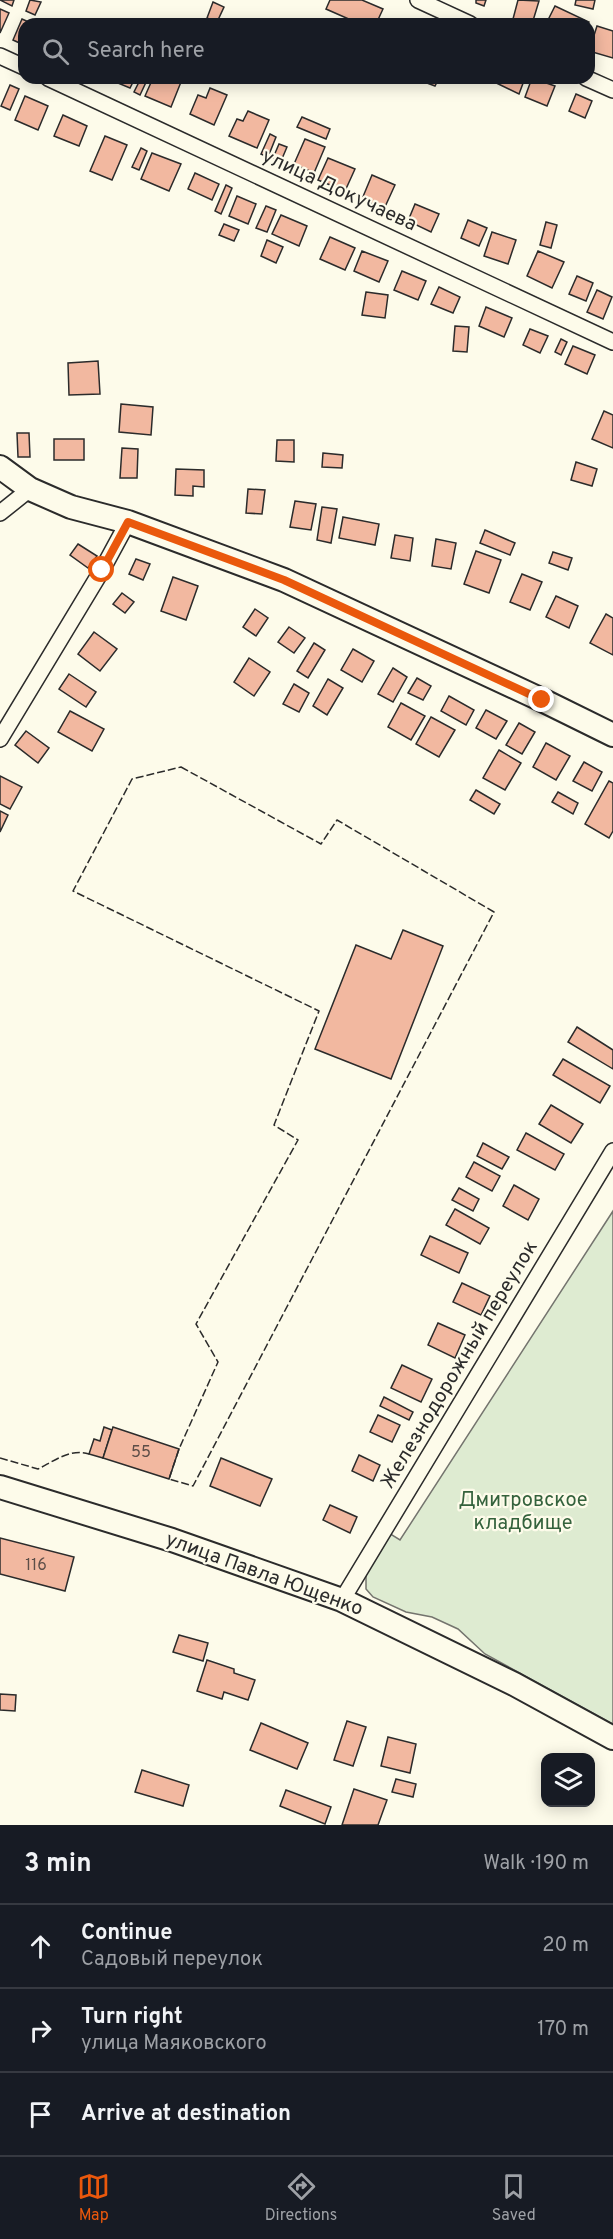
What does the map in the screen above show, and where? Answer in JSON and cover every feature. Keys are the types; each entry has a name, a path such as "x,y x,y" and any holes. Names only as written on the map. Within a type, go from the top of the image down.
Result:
{"street":[{"path":"418,0 457,18"},
{"path":"0,56 18,64"},
{"path":"595,82 613,90"},
{"name":"улица Докучаева","path":"61,84 613,342"},
{"path":"0,467 30,489 71,507 128,522 284,580 613,735"},
{"path":"0,513 30,489"},
{"path":"0,739 102,570 128,522"},
{"name":"Железнодорожный переулок","path":"342,1600 613,1151"},
{"name":"улица Павла Ющенко","path":"0,1487 172,1540 342,1600 514,1684 613,1738"}],"green space":[{"name":"Дмитровское кладбище","path":"613,1211 613,1724 485,1654 458,1629 432,1617 406,1612 373,1597 366,1589 366,1575 389,1533 400,1540"}],"building":[{"path":"0,0 14,0 12,6"},
{"path":"30,0 41,2 35,15 26,11"},
{"path":"330,0 362,0 383,9 379,18 346,18 326,9"},
{"path":"476,0 486,0 484,6 476,3"},
{"path":"518,0 539,1 534,18 513,18"},
{"path":"576,0 595,0 593,9 575,5"},
{"path":"213,2 224,7 219,18 207,18"},
{"path":"555,6 580,18 549,18"},
{"path":"0,9 9,13 0,33"},
{"path":"597,26 613,31 613,58 595,53"},
{"path":"18,28 18,42 13,40"},
{"path":"120,84 132,84 130,88"},
{"path":"138,84 145,84 140,95 134,92"},
{"path":"150,84 180,84 171,107 145,96"},
{"path":"498,84 523,84 519,94"},
{"path":"530,84 555,86 547,106 525,97"},
{"path":"10,85 19,89 10,110 1,106"},
{"path":"210,88 227,95 214,125 190,114 198,95 206,98"},
{"path":"576,94 592,101 585,118 569,111"},
{"path":"25,96 48,106 38,130 15,120"},
{"path":"248,111 269,120 257,148 229,136 237,119 243,121"},
{"path":"63,115 87,126 79,146 54,136"},
{"path":"302,117 330,129 326,139 297,127"},
{"path":"270,134 276,137 268,157 261,154"},
{"path":"105,136 127,145 112,180 90,171"},
{"path":"305,139 325,147 314,173 294,164"},
{"path":"279,144 287,147 281,161 273,158"},
{"path":"141,148 147,151 139,170 132,167"},
{"path":"152,153 181,164 169,191 141,179"},
{"path":"328,158 355,169 345,191 318,180"},
{"path":"195,173 219,184 212,200 188,189"},
{"path":"372,175 395,185 384,209 362,199"},
{"path":"226,185 232,188 221,214 215,211"},
{"path":"237,196 256,204 248,224 229,216"},
{"path":"415,204 439,214 431,232 408,221"},
{"path":"266,206 276,210 267,232 256,228"},
{"path":"281,215 307,226 299,246 272,234"},
{"path":"468,220 487,228 479,246 461,238"},
{"path":"546,222 557,225 551,248 540,245"},
{"path":"224,224 239,230 234,241 219,235"},
{"path":"492,232 516,240 508,264 484,256"},
{"path":"330,237 355,248 345,270 320,259"},
{"path":"267,240 283,247 276,263 261,256"},
{"path":"362,251 388,261 379,282 354,271"},
{"path":"538,251 564,262 552,288 527,276"},
{"path":"402,271 426,281 418,300 394,290"},
{"path":"577,276 593,283 586,301 569,294"},
{"path":"439,287 460,297 453,313 431,304"},
{"path":"597,290 612,297 603,319 587,312"},
{"path":"366,292 388,295 385,318 362,315"},
{"path":"486,307 512,318 504,337 479,326"},
{"path":"455,326 469,327 467,352 453,351"},
{"path":"530,329 548,336 540,353 523,345"},
{"path":"561,339 567,342 561,355 555,352"},
{"path":"573,346 595,355 587,374 565,364"},
{"path":"98,361 100,394 69,395 68,363"},
{"path":"121,404 153,407 151,435 119,432"},
{"path":"604,411 613,415 613,448 592,439"},
{"path":"17,433 29,433 30,457 18,457"},
{"path":"54,439 84,439 84,460 54,460"},
{"path":"277,440 294,440 294,462 276,461"},
{"path":"122,448 138,449 137,478 120,478"},
{"path":"323,453 343,455 342,468 322,467"},
{"path":"576,462 597,469 592,486 571,480"},
{"path":"176,469 204,470 204,487 193,486 193,496 175,495"},
{"path":"248,489 265,490 262,514 246,513"},
{"path":"295,501 316,504 311,530 290,527"},
{"path":"322,507 337,509 331,543 317,540"},
{"path":"343,517 379,524 375,545 339,538"},
{"path":"485,530 515,543 510,555 480,543"},
{"path":"395,535 413,538 410,561 391,558"},
{"path":"436,539 456,543 451,569 432,566"},
{"path":"78,544 97,556 88,568 70,555"},
{"path":"476,551 501,560 489,593 464,584"},
{"path":"553,552 572,558 568,570 549,563"},
{"path":"136,559 150,564 143,580 129,574"},
{"path":"522,574 542,582 530,610 510,602"},
{"path":"173,577 198,586 186,620 161,611"},
{"path":"122,593 134,602 125,613 113,604"},
{"path":"556,596 578,606 569,628 546,617"},
{"path":"255,609 268,618 256,636 243,627"},
{"path":"606,614 613,618 613,655 590,643"},
{"path":"289,627 305,638 294,653 278,642"},
{"path":"94,632 117,649 100,671 78,654"},
{"path":"314,643 325,650 308,678 297,671"},
{"path":"353,649 374,661 362,682 341,670"},
{"path":"249,658 270,672 254,696 234,682"},
{"path":"393,668 407,677 393,702 378,694"},
{"path":"69,674 96,692 86,707 59,689"},
{"path":"417,678 431,686 423,700 408,693"},
{"path":"328,679 343,688 327,715 313,706"},
{"path":"294,684 309,693 299,712 283,704"},
{"path":"449,696 474,710 466,725 441,711"},
{"path":"401,703 425,716 411,740 388,727"},
{"path":"486,710 507,721 496,739 476,728"},
{"path":"70,711 104,729 92,751 58,732"},
{"path":"431,717 455,730 439,757 416,744"},
{"path":"519,723 535,732 522,754 506,745"},
{"path":"26,731 49,748 38,763 15,745"},
{"path":"546,743 570,756 556,780 533,767"},
{"path":"499,750 521,763 505,790 483,778"},
{"path":"584,762 602,772 592,791 573,781"},
{"path":"0,776 22,787 10,809 0,804"},
{"path":"609,781 613,783 613,831 609,838 585,824"},
{"path":"476,790 500,804 494,814 470,800"},
{"path":"558,792 578,803 573,814 552,802"},
{"path":"0,811 8,815 0,832"},
{"path":"403,930 443,946 391,1079 315,1049 356,945 391,959"},
{"path":"577,1027 613,1050 613,1069 568,1042"},
{"path":"563,1059 610,1086 600,1103 553,1075"},
{"path":"551,1105 583,1124 571,1143 539,1124"},
{"path":"526,1133 564,1154 555,1170 517,1150"},
{"path":"483,1143 509,1157 502,1169 477,1156"},
{"path":"474,1162 500,1176 492,1191 466,1177"},
{"path":"514,1185 539,1199 528,1220 503,1206"},
{"path":"459,1188 479,1199 473,1211 452,1200"},
{"path":"455,1209 489,1228 480,1244 446,1225"},
{"path":"430,1236 468,1253 459,1273 421,1255"},
{"path":"462,1283 490,1296 481,1315 453,1302"},
{"path":"438,1323 465,1335 455,1358 428,1345"},
{"path":"402,1365 432,1379 421,1402 391,1388"},
{"path":"384,1397 413,1412 409,1420 380,1406"},
{"path":"378,1415 400,1425 392,1442 370,1432"},
{"path":"104,1427 112,1430 103,1458 89,1454 94,1439 100,1441"},
{"path":"113,1427 179,1449 169,1479 103,1458"},
{"path":"359,1455 380,1465 373,1481 352,1471"},
{"path":"221,1458 272,1479 260,1506 210,1486"},
{"path":"330,1505 357,1517 350,1533 323,1520"},
{"path":"0,1538 74,1557 65,1591 0,1574"},
{"path":"179,1635 208,1643 203,1661 173,1652"},
{"path":"207,1660 234,1669 234,1673 255,1680 248,1700 224,1692 222,1699 197,1691"},
{"path":"0,1694 16,1695 15,1711 0,1710"},
{"path":"347,1721 366,1727 353,1766 334,1760"},
{"path":"261,1723 308,1743 297,1769 250,1750"},
{"path":"388,1737 416,1744 410,1773 381,1766"},
{"path":"142,1770 189,1785 183,1806 135,1792"},
{"path":"396,1779 416,1784 413,1797 392,1792"},
{"path":"354,1789 387,1800 378,1825 342,1825"},
{"path":"286,1790 331,1807 325,1824 280,1806"}],"fence":[{"path":"181,767 321,844 337,820 494,912 193,1486 169,1479 179,1449 218,1362 196,1324 298,1140 274,1125 319,1011 73,891 132,779 181,767"},
{"path":"0,1458 38,1469 69,1454 89,1454"}],"route":[{"path":"102,570 128,522 284,580 542,700"}]}
